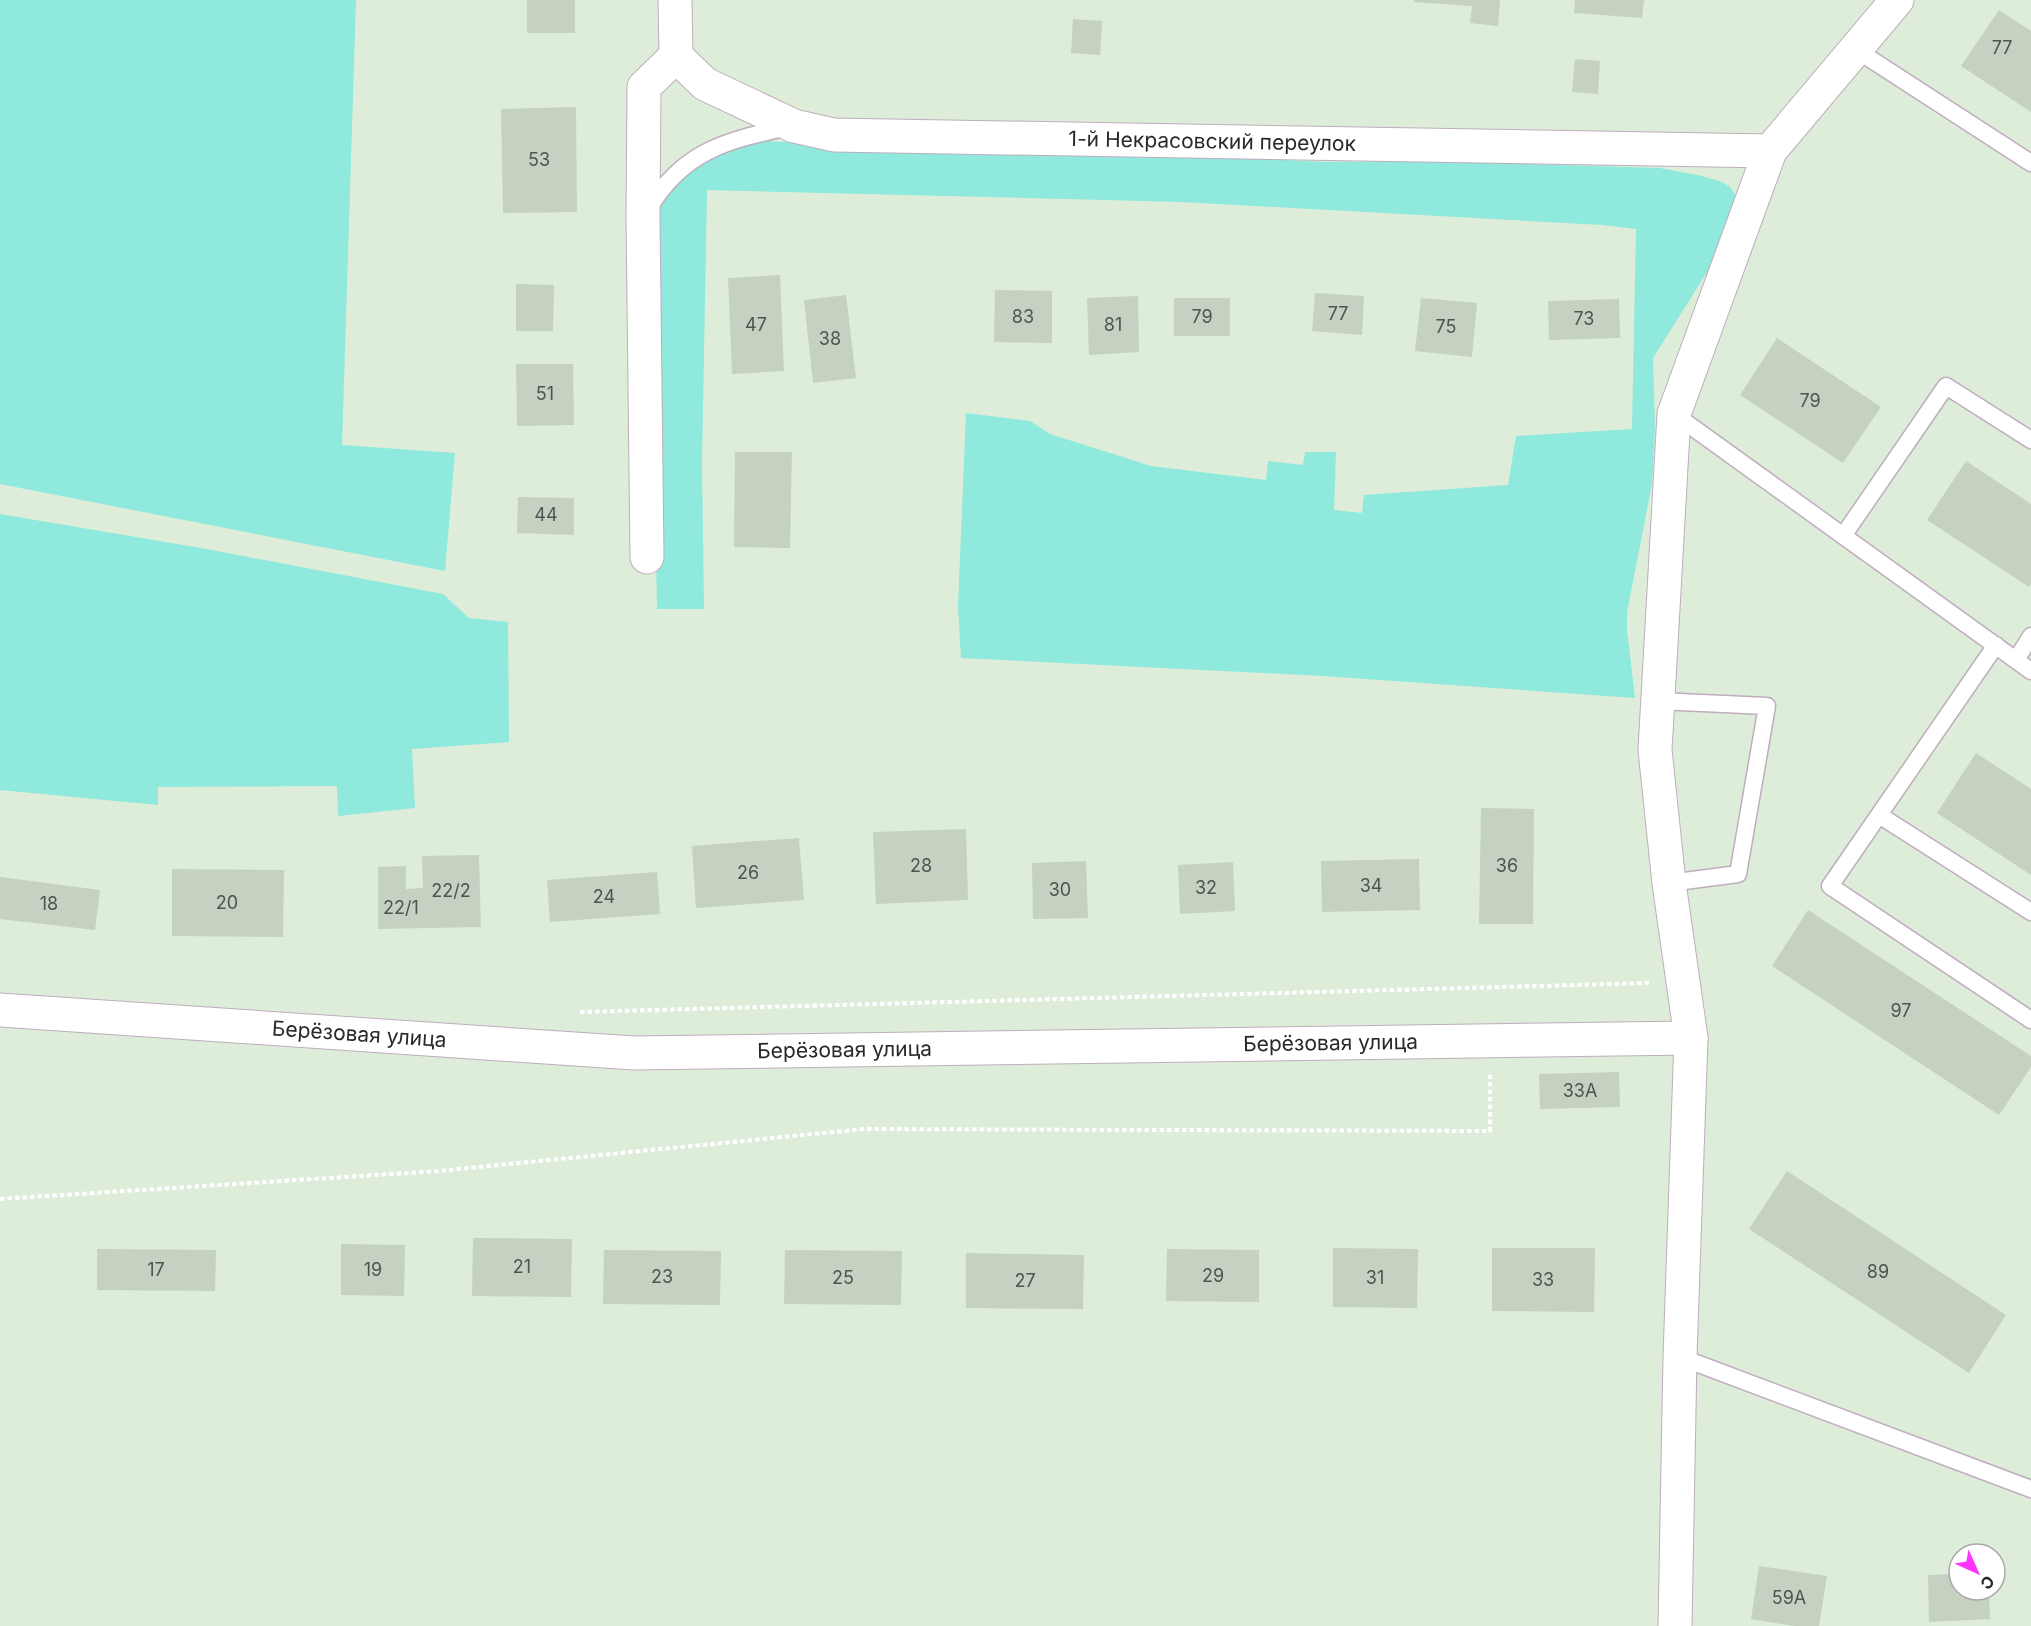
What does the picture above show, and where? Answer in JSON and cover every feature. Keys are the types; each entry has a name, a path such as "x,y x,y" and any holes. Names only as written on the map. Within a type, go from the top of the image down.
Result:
{"street":[{"path":"647,556 644,87 676,56 675,0"},
{"path":"1675,1626 1680,1357 1691,1038 1669,883 1655,750 1674,414 1770,151 1897,0"},
{"name":"1-й Некрасовский переулок","path":"676,56 705,84 795,126 834,135 1770,151"},
{"name":"Берёзовая улица","path":"0,1010 634,1053 1691,1038"}],"lane":[{"path":"1856,49 2031,163"},
{"path":"644,217 662,187 686,163 720,145 795,126"},
{"path":"1844,536 1946,386 2031,440"},
{"path":"1674,414 2031,671"},
{"path":"2016,660 2031,636"},
{"path":"1996,645 1830,886 2031,1020"},
{"path":"1658,701 1767,706 1738,874 1669,883"},
{"path":"1879,815 2031,912"},
{"path":"1680,1357 2031,1489"}],"path":[{"path":"578,1012 1683,982"},
{"path":"0,1199 438,1171 864,1129 1490,1131 1489,1042"}],"shaded area":[{"path":"0,0 356,0 342,445 455,453 445,571 0,484"},
{"path":"766,141 1141,157 1247,158 1325,162 1427,161 1660,168 1702,176 1730,187 1736,196 1721,250 1653,358 1655,427 1652,484 1627,612 1635,698 1323,676 961,658 958,607 966,413 1030,421 1050,434 1151,466 1266,480 1268,461 1303,465 1305,452 1336,452 1334,510 1362,513 1364,495 1508,485 1516,436 1632,429 1636,229 1602,225 1181,202 707,190 702,463 704,609 657,609 653,364 659,209 670,188 690,170 727,152"},
{"path":"0,514 201,548 443,594 469,618 508,622 509,742 412,749 415,808 338,816 337,786 158,787 158,805 0,790"}],"building":[{"path":"527,0 575,0 575,33 527,33"},
{"path":"1414,0 1500,0 1498,26 1470,23 1472,6 1414,2"},
{"path":"1575,0 1644,0 1642,18 1574,13"},
{"path":"1999,10 2031,31 2031,112 1961,66"},
{"path":"1073,19 1102,21 1100,55 1071,53"},
{"path":"1575,59 1600,61 1598,94 1572,92"},
{"path":"576,107 577,212 503,213 501,109"},
{"path":"780,275 784,371 732,374 728,278"},
{"path":"516,284 554,285 553,331 516,331"},
{"path":"995,290 1052,291 1052,343 994,342"},
{"path":"1315,293 1364,296 1362,335 1312,331"},
{"path":"846,295 856,378 813,383 804,300"},
{"path":"1138,296 1139,352 1089,355 1087,298"},
{"path":"1174,298 1230,298 1230,336 1174,336"},
{"path":"1421,298 1477,303 1472,357 1415,351"},
{"path":"1619,299 1620,338 1549,340 1548,301"},
{"path":"1777,338 1881,407 1843,463 1740,395"},
{"path":"516,364 573,364 574,425 517,426"},
{"path":"735,452 792,452 790,548 734,547"},
{"path":"1966,461 2031,504 2031,584 2029,587 1927,520"},
{"path":"518,497 574,498 574,535 517,533"},
{"path":"1976,753 2031,789 2031,875 1937,813"},
{"path":"1481,808 1534,809 1533,924 1479,924"},
{"path":"966,829 968,900 876,904 873,832"},
{"path":"799,838 804,900 696,908 692,846"},
{"path":"479,855 481,927 378,929 378,867 406,866 406,889 423,888 422,856"},
{"path":"1419,859 1420,910 1322,912 1321,861"},
{"path":"1086,861 1088,918 1033,919 1032,863"},
{"path":"1233,862 1235,911 1180,914 1178,865"},
{"path":"172,869 284,870 283,937 172,936"},
{"path":"657,872 660,914 550,922 547,880"},
{"path":"0,877 100,890 95,930 0,919"},
{"path":"1808,910 2031,1056 2031,1067 1999,1115 1772,966"},
{"path":"1619,1072 1620,1107 1540,1109 1539,1074"},
{"path":"1787,1171 2006,1315 1969,1373 1749,1229"},
{"path":"473,1238 572,1239 571,1297 472,1296"},
{"path":"341,1244 405,1245 404,1296 341,1295"},
{"path":"1333,1248 1418,1249 1417,1308 1333,1307"},
{"path":"1492,1248 1595,1248 1594,1312 1492,1311"},
{"path":"97,1249 216,1250 215,1291 97,1290"},
{"path":"1167,1249 1259,1250 1259,1302 1166,1301"},
{"path":"604,1250 721,1251 720,1305 603,1304"},
{"path":"785,1250 902,1251 901,1305 784,1304"},
{"path":"966,1253 1084,1255 1083,1309 966,1308"},
{"path":"1759,1566 1827,1576 1819,1626 1794,1626 1751,1619"},
{"path":"1947,1574 1947,1602 1989,1602 1990,1619 1929,1622 1928,1575"}]}
